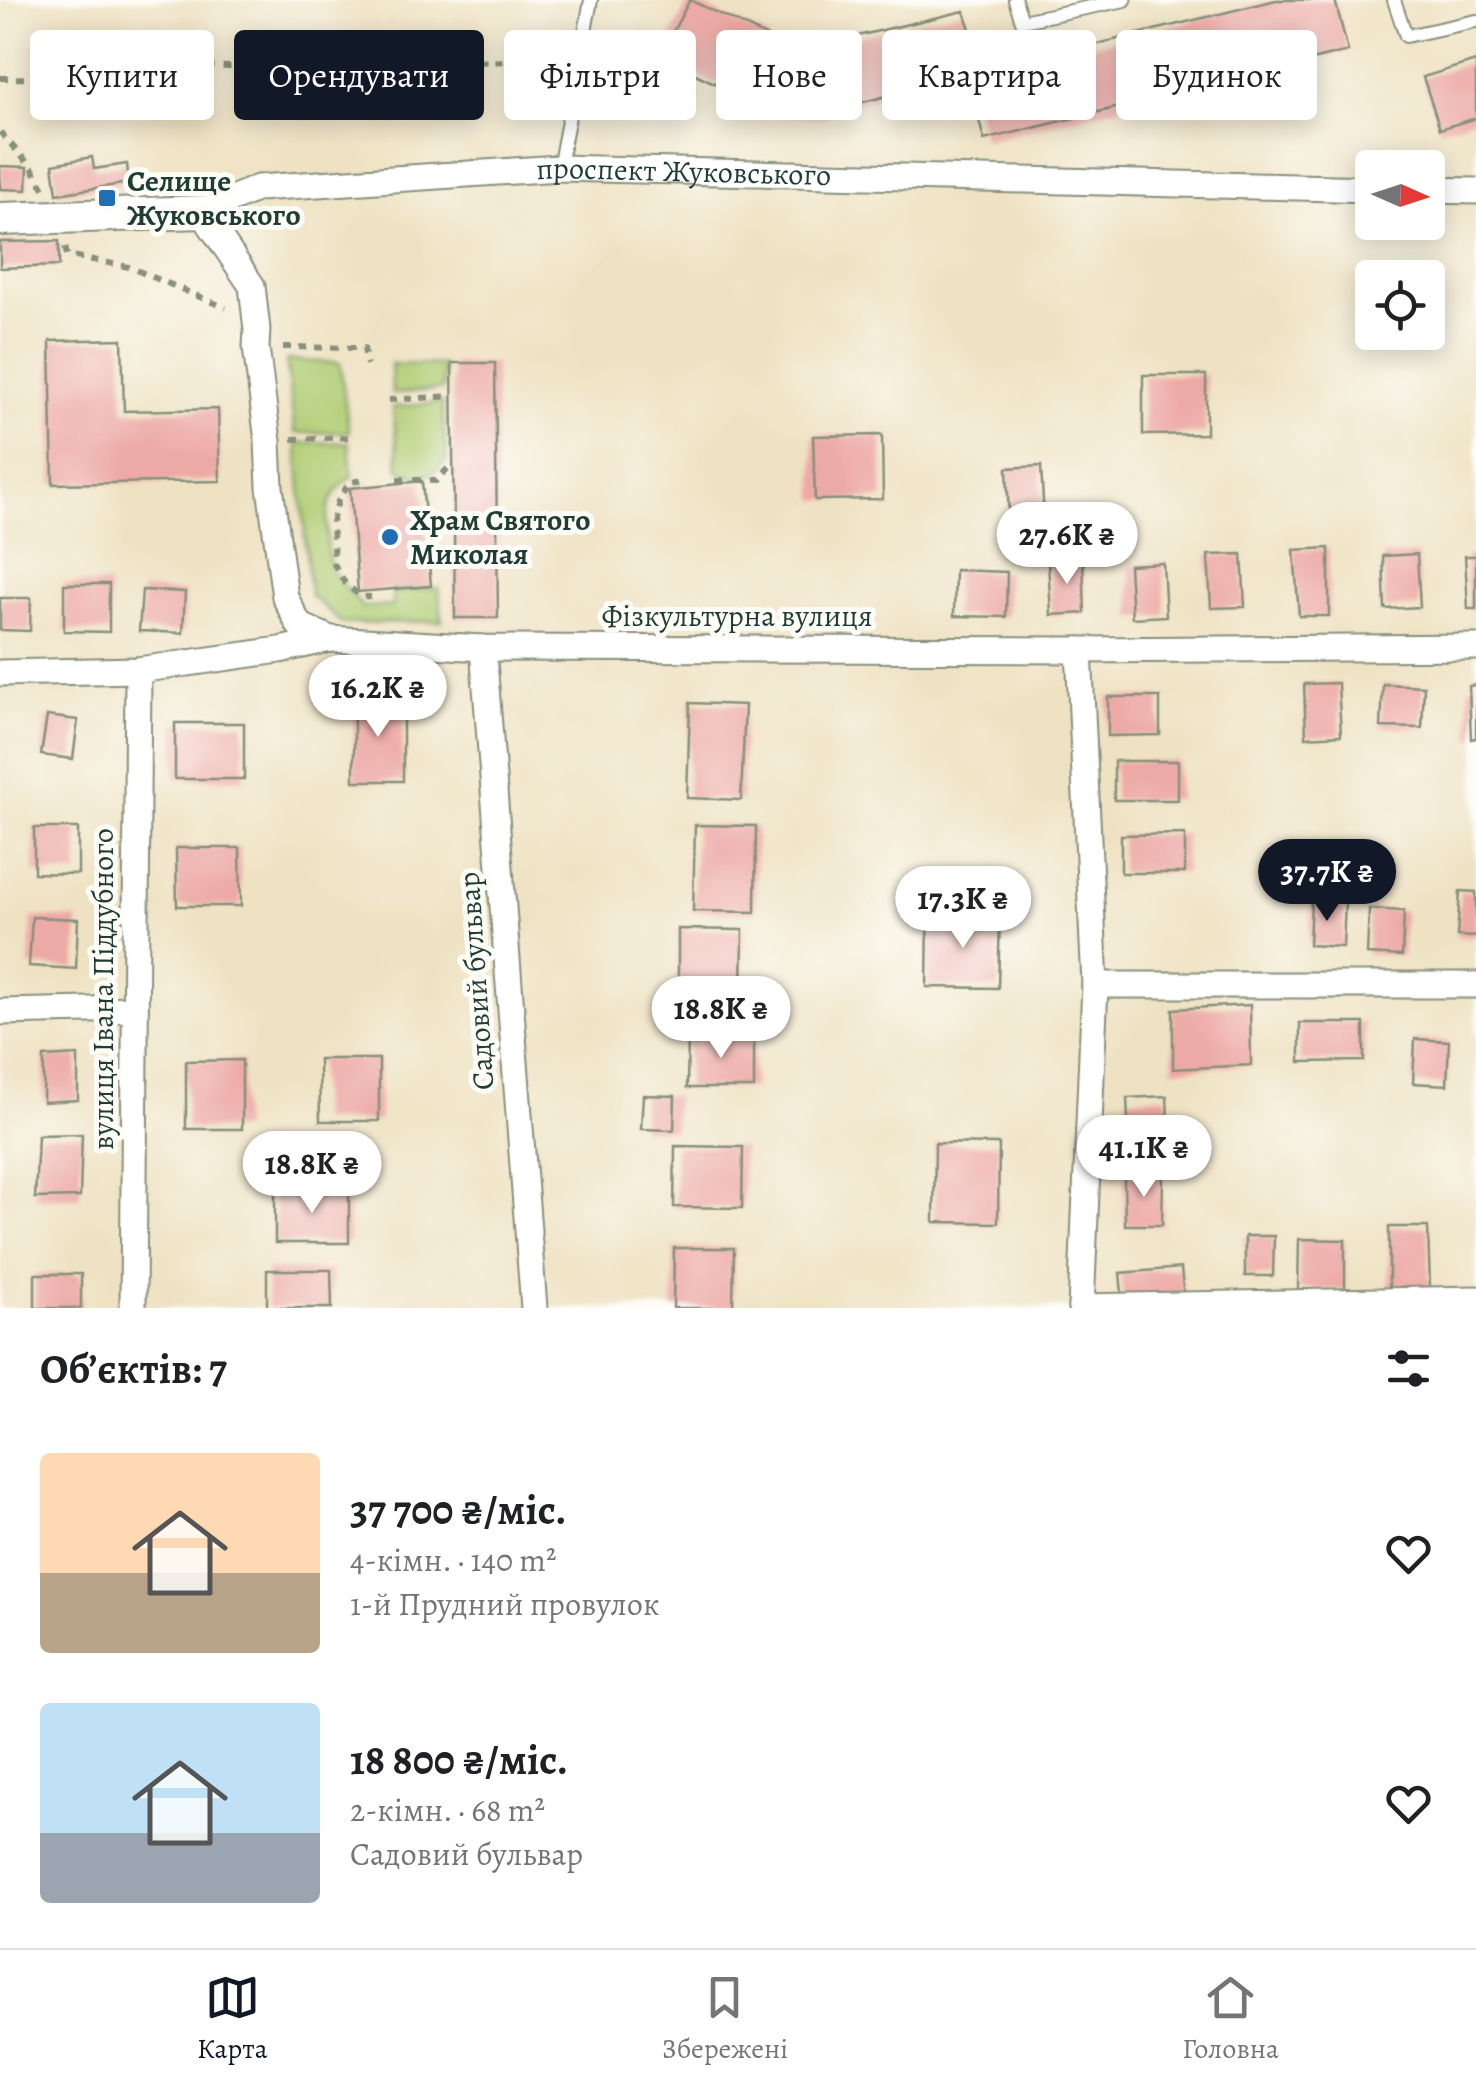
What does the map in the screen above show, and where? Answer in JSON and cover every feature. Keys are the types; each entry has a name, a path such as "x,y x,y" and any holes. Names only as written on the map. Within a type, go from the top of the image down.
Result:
{"street":[{"name":"проспект Жуковського","path":"0,219 202,212 258,188 560,168 1355,188"},
{"path":"1445,190 1476,191"},
{"path":"202,212 252,286 270,487 285,597 298,625 330,639"},
{"name":"Фізкультурна вулиця","path":"0,673 138,670 330,639 483,648 1476,647"},
{"name":"Садовий бульвар","path":"483,648 534,1308"},
{"path":"1079,650 1095,985 1082,1307 1476,1299"},
{"name":"вулиця Івана Піддубного","path":"133,1308 138,670"},
{"path":"1095,985 1476,984"},
{"path":"0,1012 135,1010"}],"lane":[{"path":"585,30 591,0"},
{"path":"1015,0 1022,21 1125,0"},
{"path":"1394,0 1406,36 1476,21"},
{"path":"560,168 568,120"}],"path":[{"path":"0,78 82,78 151,65 504,62"},
{"path":"0,132 33,170 54,203"},
{"path":"67,256 129,267 231,310"},
{"path":"256,347 364,348 366,365"},
{"path":"389,400 453,396"},
{"path":"268,440 356,438"},
{"path":"397,479 436,481 454,463"},
{"path":"360,480 350,483 338,501 332,522 334,564 345,583 361,597 371,598"}],"green space":[{"path":"286,360 340,363 349,432 295,433"},
{"path":"391,364 443,365 443,389 392,394"},
{"path":"442,402 447,460 425,476 399,469 393,407"},
{"path":"349,442 352,476 337,490 328,511 332,570 362,607 393,606 392,591 439,588 442,621 343,624 310,595 297,443"}],"building":[{"path":"690,0 753,30 716,30 716,84 696,74 696,30 674,30"},
{"path":"1276,0 1335,0 1348,51 1317,59 1317,30 1154,30"},
{"path":"964,11 970,30 883,30"},
{"path":"882,30 882,97 862,102 862,35"},
{"path":"1116,39 1116,108 1096,113 1096,44"},
{"path":"1476,61 1476,118 1440,129 1423,77"},
{"path":"979,120 1066,120 984,140"},
{"path":"92,157 94,169 127,164 129,183 57,194 53,164"},
{"path":"0,166 28,167 27,190 0,189"},
{"path":"59,241 59,266 0,268 0,242"},
{"path":"122,339 124,411 218,409 220,481 53,484 50,341"},
{"path":"452,363 495,363 498,618 455,618"},
{"path":"1143,375 1206,375 1206,434 1143,435"},
{"path":"882,435 883,499 815,500 813,436"},
{"path":"1041,466 1044,519 1009,521 1007,468"},
{"name":"Храм Святого Миколая","path":"422,481 431,586 358,592 350,488"},
{"path":"1329,548 1329,616 1299,616 1294,550"},
{"path":"1242,554 1245,607 1211,608 1208,555"},
{"path":"1417,554 1420,607 1385,609 1383,556"},
{"path":"1465,556 1476,556 1476,609 1468,609"},
{"path":"1083,560 1085,613 1051,615 1048,562"},
{"path":"1163,563 1166,616 1132,618 1129,565"},
{"path":"955,570 1007,572 1006,617 954,616"},
{"path":"64,584 109,584 109,632 64,631"},
{"path":"142,590 185,592 183,633 139,631"},
{"path":"0,598 31,598 30,631 0,630"},
{"path":"1338,683 1341,735 1306,737 1304,684"},
{"path":"1383,684 1424,686 1422,728 1381,727"},
{"path":"1476,685 1476,738 1471,739 1469,686"},
{"path":"1108,697 1160,697 1160,735 1108,736"},
{"path":"354,699 403,699 403,781 354,781"},
{"path":"690,703 745,705 741,800 687,798"},
{"path":"47,716 78,720 73,759 41,755"},
{"path":"175,723 244,723 244,779 175,779"},
{"path":"1114,761 1178,761 1178,800 1114,800"},
{"path":"695,825 756,826 755,912 693,911"},
{"path":"34,828 78,828 78,874 34,873"},
{"path":"1185,834 1185,873 1121,873 1121,835"},
{"path":"176,848 240,848 241,906 177,906"},
{"path":"1460,891 1476,892 1476,937 1457,936"},
{"path":"1311,900 1345,902 1343,947 1309,945"},
{"path":"1369,909 1404,911 1402,956 1367,954"},
{"path":"928,914 1000,915 998,988 927,987"},
{"path":"32,917 78,919 76,969 29,966"},
{"path":"678,929 743,930 742,994 678,993"},
{"path":"1250,1005 1251,1065 1173,1069 1173,1009"},
{"path":"1300,1023 1364,1023 1364,1061 1300,1062"},
{"path":"688,1033 754,1034 754,1088 687,1088"},
{"path":"1415,1039 1449,1041 1447,1085 1413,1083"},
{"path":"78,1055 78,1100 43,1102 44,1057"},
{"path":"319,1059 379,1059 379,1121 320,1121"},
{"path":"242,1060 242,1129 186,1129 186,1061"},
{"path":"643,1095 675,1096 674,1130 641,1129"},
{"path":"1167,1096 1169,1140 1129,1142 1127,1098"},
{"path":"82,1134 80,1197 35,1198 38,1135"},
{"path":"935,1143 999,1144 998,1223 934,1222"},
{"path":"675,1146 743,1147 742,1208 674,1207"},
{"path":"1163,1175 1162,1225 1125,1225 1124,1177"},
{"path":"275,1188 349,1188 349,1243 275,1243"},
{"path":"1389,1227 1428,1227 1430,1288 1389,1289"},
{"path":"1245,1236 1274,1236 1273,1276 1245,1276"},
{"path":"1299,1239 1345,1240 1345,1290 1298,1289"},
{"path":"674,1248 734,1248 733,1308 673,1308"},
{"path":"1181,1268 1184,1298 1123,1304 1120,1273"},
{"path":"267,1270 331,1270 332,1308 267,1308"},
{"path":"35,1274 81,1274 81,1308 35,1308"}],"place":[{"name":"Селище Жуковського","path":"107,198"},
{"name":"Храм Святого Миколая","path":"390,537"}]}
